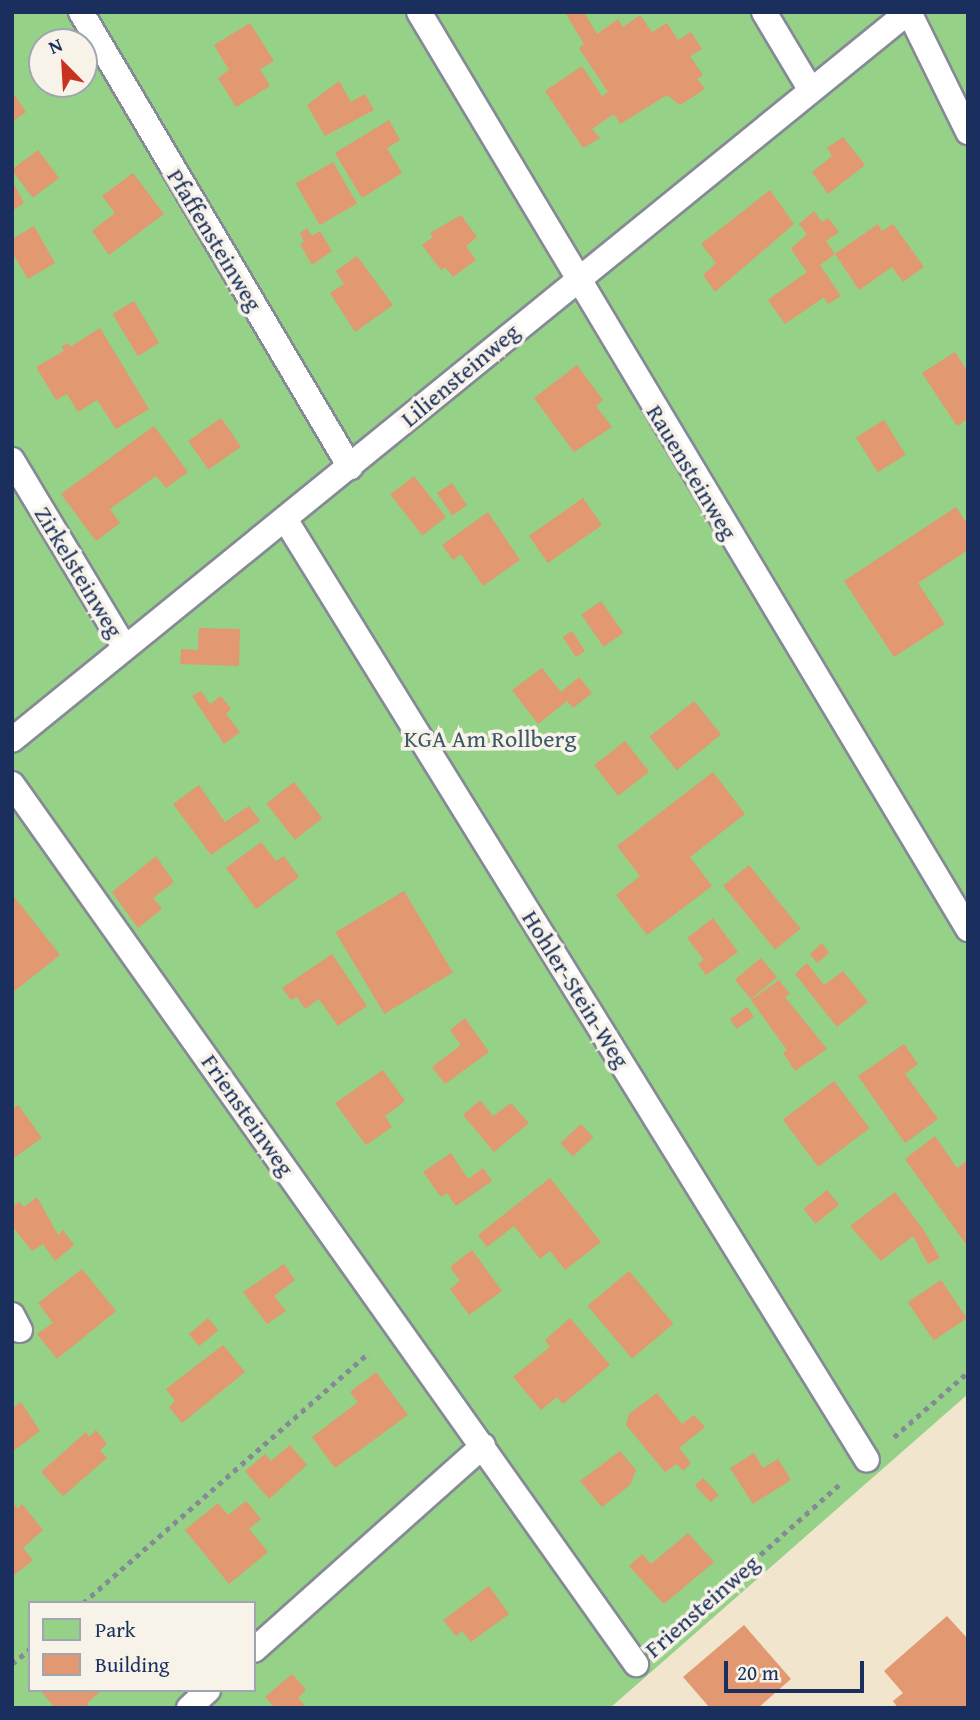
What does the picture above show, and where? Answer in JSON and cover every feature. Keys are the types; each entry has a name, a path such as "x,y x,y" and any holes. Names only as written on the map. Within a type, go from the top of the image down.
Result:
{"lane":[{"name":"Pfaffensteinweg","path":"81,12 350,467"},
{"name":"Rauensteinweg","path":"419,12 576,279 968,929"},
{"path":"764,12 810,89"},
{"name":"Liliensteinweg","path":"12,740 350,467 810,89 909,12"},
{"path":"909,12 968,132"},
{"name":"Zirkelsteinweg","path":"12,460 125,649"},
{"name":"Hohler-Stein-Weg","path":"285,519 867,1460"},
{"name":"Friensteinweg","path":"12,784 636,1664"},
{"path":"256,1648 483,1446"},
{"path":"189,1708 206,1692"}],"path":[{"path":"85,1601 398,1327"},
{"name":"Friensteinweg","path":"636,1664 968,1372"},
{"path":"12,1664 28,1651"}],"green space":[{"name":"KGA Am Rollberg","path":"12,12 968,12 968,1394 610,1708 12,1708"}],"building":[{"path":"584,12 597,34 618,19 623,27 640,15 652,32 667,23 678,40 691,32 702,49 690,56 703,75 697,79 705,89 680,105 667,95 620,124 614,114 592,129 600,138 583,148 545,91 582,66 602,96 608,92 579,48 584,44 566,14"},
{"path":"250,23 274,61 260,69 270,86 236,107 218,78 229,70 214,45"},
{"path":"339,81 351,102 365,94 374,110 325,136 307,105"},
{"path":"12,91 26,112 12,122"},
{"path":"389,120 400,140 387,148 402,173 362,198 335,153"},
{"path":"843,137 865,165 828,194 812,172 832,156 827,148"},
{"path":"38,150 59,178 33,198 12,170"},
{"path":"333,162 357,204 320,225 296,184"},
{"path":"133,173 164,214 109,255 92,231 115,213 102,196"},
{"path":"12,180 24,203 12,211"},
{"path":"770,190 794,224 715,292 703,275 716,263 701,244"},
{"path":"814,211 822,222 828,218 839,232 826,241 835,254 820,265 841,296 828,304 824,297 785,324 768,300 807,272 791,249 807,234 799,224"},
{"path":"461,215 477,237 466,246 476,260 453,277 445,267 441,270 422,245 433,237 430,233"},
{"path":"878,224 882,231 893,224 924,267 903,282 892,267 859,290 835,254"},
{"path":"34,226 55,263 28,279 12,252 12,239"},
{"path":"307,228 312,236 320,231 332,251 312,265 300,244 304,242 300,233"},
{"path":"357,256 393,305 355,332 330,293 344,284 336,271"},
{"path":"134,301 159,343 138,356 113,314"},
{"path":"100,328 149,409 116,429 97,400 78,412 67,394 56,400 36,367 64,351 61,347 68,343 70,347"},
{"path":"955,352 968,372 968,419 957,426 922,373"},
{"path":"577,365 603,400 596,406 612,427 574,452 534,398"},
{"path":"221,418 241,447 208,470 188,441"},
{"path":"884,420 906,455 878,472 856,437"},
{"path":"154,426 188,472 166,488 156,476 110,509 120,523 96,541 61,494"},
{"path":"414,476 446,517 422,535 390,494"},
{"path":"452,483 467,505 452,515 437,493"},
{"path":"583,498 602,525 548,563 529,536"},
{"path":"956,507 968,525 968,550 918,583 945,624 894,657 844,581"},
{"path":"488,512 520,560 483,586 461,554 453,560 442,545"},
{"path":"601,601 623,633 604,647 581,615"},
{"path":"199,628 240,629 239,666 180,664 181,649 198,650"},
{"path":"572,631 585,651 576,657 563,637"},
{"path":"542,668 561,692 579,677 592,693 573,708 567,701 538,724 512,690"},
{"path":"201,691 210,704 221,696 231,709 226,714 240,732 224,744 192,696"},
{"path":"694,701 721,734 677,770 650,737"},
{"path":"625,741 649,772 618,796 594,765"},
{"path":"713,772 745,814 690,857 712,886 647,935 616,895 640,876 617,846"},
{"path":"294,782 322,818 295,840 266,804"},
{"path":"199,785 225,822 249,806 260,821 211,855 173,804"},
{"path":"261,842 276,861 284,856 299,877 256,909 226,868"},
{"path":"156,856 174,882 153,898 162,909 138,928 112,892"},
{"path":"749,865 801,929 775,949 723,886"},
{"path":"404,891 453,972 384,1014 335,932"},
{"path":"12,894 60,955 12,993"},
{"path":"713,918 738,952 706,975 698,964 704,960 687,938"},
{"path":"822,943 829,953 817,963 810,954"},
{"path":"332,954 367,1006 338,1026 319,999 305,1009 297,997 291,1000 282,988"},
{"path":"761,958 777,977 751,999 735,980"},
{"path":"807,963 824,985 843,971 868,1002 837,1027 795,974"},
{"path":"779,980 790,994 785,997 827,1049 795,1071 783,1053 787,1050 751,1000"},
{"path":"747,1007 754,1017 737,1029 730,1019"},
{"path":"465,1018 489,1052 445,1084 432,1067 461,1045 450,1030"},
{"path":"904,1044 918,1064 905,1074 938,1119 905,1143 858,1076"},
{"path":"383,1070 405,1101 385,1116 392,1127 366,1145 335,1103"},
{"path":"834,1081 870,1128 818,1167 783,1120"},
{"path":"480,1100 493,1116 511,1103 529,1123 494,1152 463,1115"},
{"path":"18,1105 42,1138 12,1159 12,1109"},
{"path":"581,1124 593,1137 573,1156 561,1143"},
{"path":"935,1136 957,1168 968,1160 968,1247 905,1159"},
{"path":"451,1153 468,1179 483,1168 492,1181 456,1206 447,1193 441,1197 423,1172"},
{"path":"550,1178 601,1242 565,1270 550,1251 540,1259 514,1226 487,1247 478,1235"},
{"path":"827,1190 839,1205 816,1224 804,1209"},
{"path":"895,1192 923,1229 940,1258 928,1264 913,1236 881,1261 850,1226"},
{"path":"37,1197 58,1235 63,1230 74,1245 55,1261 43,1244 32,1251 12,1226 12,1207 19,1202 24,1207"},
{"path":"472,1250 502,1291 469,1315 450,1289 460,1281 450,1267"},
{"path":"284,1264 295,1280 274,1296 286,1311 267,1324 243,1292"},
{"path":"82,1269 116,1311 57,1359 37,1334 53,1323 38,1303"},
{"path":"629,1271 673,1324 632,1359 588,1306"},
{"path":"941,1280 967,1318 934,1341 908,1302"},
{"path":"208,1318 218,1330 199,1346 189,1334"},
{"path":"570,1318 610,1365 563,1404 557,1397 541,1410 513,1377 550,1347 545,1340"},
{"path":"223,1345 245,1372 182,1423 169,1407 175,1401 166,1389"},
{"path":"376,1372 408,1415 335,1468 312,1437 358,1402 350,1392"},
{"path":"657,1393 682,1424 694,1415 705,1427 679,1448 691,1463 683,1471 677,1464 665,1472 626,1425 629,1414"},
{"path":"21,1402 40,1431 12,1452 12,1409"},
{"path":"96,1430 107,1444 100,1450 107,1458 63,1496 41,1472 86,1432 89,1437"},
{"path":"290,1445 307,1465 269,1499 245,1471 265,1454 271,1461"},
{"path":"620,1451 636,1470 630,1485 602,1507 580,1481"},
{"path":"754,1453 763,1468 778,1459 791,1480 753,1504 730,1468"},
{"path":"703,1478 719,1495 711,1502 695,1486"},
{"path":"12,1501 18,1509 22,1504 43,1530 23,1548 33,1560 12,1577"},
{"path":"246,1501 261,1519 249,1529 268,1552 229,1584 185,1530 218,1503 228,1515"},
{"path":"688,1533 714,1562 664,1604 629,1566 642,1554 651,1564"},
{"path":"489,1586 509,1614 471,1642 462,1631 456,1636 443,1620"},
{"path":"947,1616 968,1639 968,1708 898,1708 893,1701 903,1693 884,1671"},
{"path":"744,1625 791,1679 758,1708 710,1708 683,1677"},
{"path":"292,1674 306,1690 298,1698 307,1708 275,1708 265,1697"},
{"path":"42,1692 99,1693 87,1703 90,1708 55,1708"}]}
